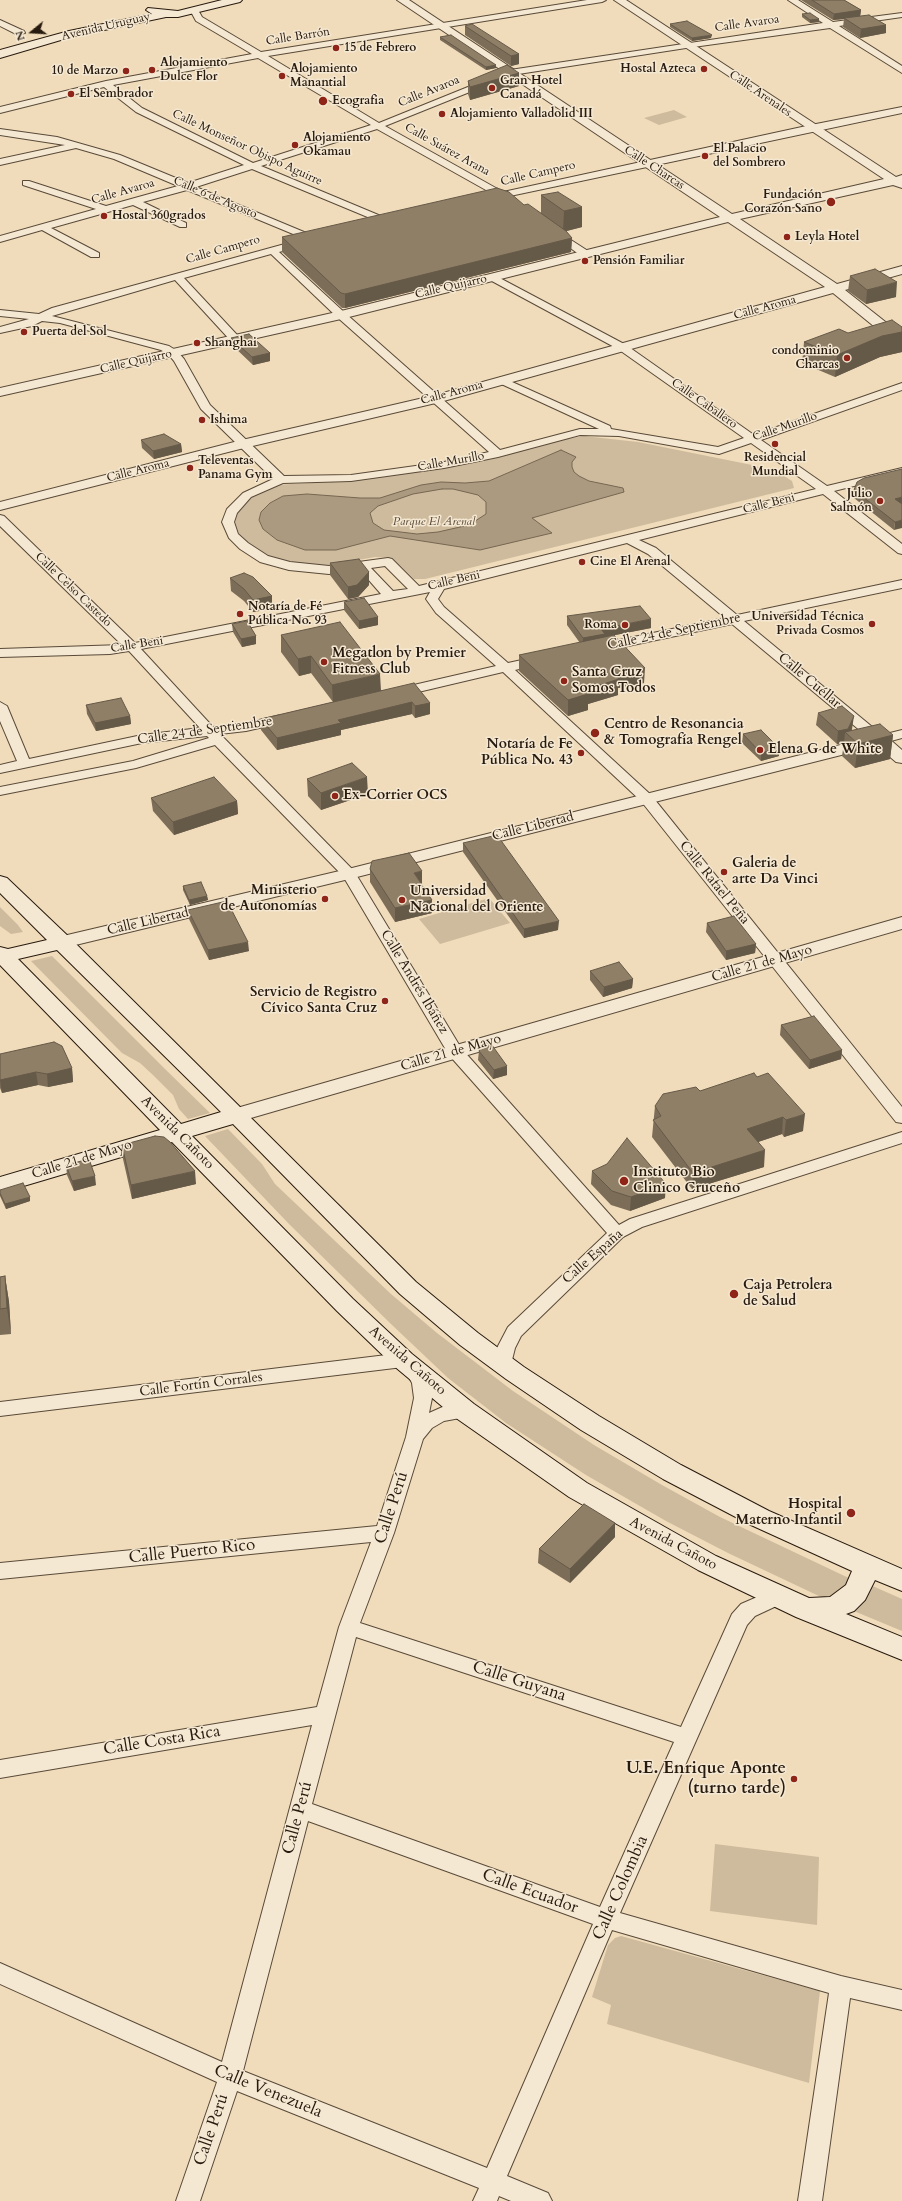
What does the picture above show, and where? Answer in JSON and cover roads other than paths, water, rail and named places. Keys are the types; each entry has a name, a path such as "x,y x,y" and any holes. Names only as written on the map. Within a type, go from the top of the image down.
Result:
{"main road":[{"name":"Avenida Uruguay","path":"0,54 69,34 166,14 178,14 194,6 236,0"},
{"name":"Avenida Uruguay","path":"151,2 150,10 166,14"},
{"path":"7,38 36,29"},
{"path":"0,882 63,942 74,955 237,1115 408,1288 502,1364 590,1423 672,1472 760,1518 902,1580"},
{"name":"Calle Libertad","path":"1,955 63,942"},
{"name":"Avenida Cañoto","path":"1,955 345,1305 408,1365 465,1411 578,1490 707,1563 806,1609 902,1649"},
{"name":"Calle 21 de Mayo","path":"0,1185 237,1115"},
{"path":"806,1609 832,1608 844,1603 856,1592 868,1566"}],"street":[{"name":"Calle Charcas","path":"402,0 835,288 902,342"},
{"name":"Calle Barrón","path":"0,110 106,84 261,55 602,0"},
{"name":"Calle Arenales","path":"619,0 811,128 900,182"},
{"path":"792,0 902,70"},
{"name":"Calle Suárez Arana","path":"194,6 199,19 378,126 503,195 516,204"},
{"name":"Calle Avaroa","path":"0,238 189,186 378,126 510,73 686,45 902,15"},
{"path":"0,23 21,34"},
{"name":"Calle Monseñor Obispo Aguirre","path":"106,84 139,110 253,166 389,221 371,225"},
{"name":"Calle Campero","path":"481,200 647,163 902,110"},
{"name":"Calle 6 de Agosto","path":"0,132 56,140 117,157 316,238"},
{"path":"0,162 78,146"},
{"name":"Calle Quijarro","path":"0,392 341,315 494,278 584,253 729,218 900,182"},
{"path":"26,183 105,209"},
{"path":"133,202 183,225"},
{"path":"43,226 96,255"},
{"path":"547,227 584,253"},
{"path":"0,228 18,234"},
{"name":"Calle Campero","path":"0,330 28,324 56,310 316,238"},
{"path":"272,250 341,315 498,454"},
{"name":"Calle Aroma","path":"0,506 242,444 435,399 501,380 556,367 622,346 902,270"},
{"path":"177,276 235,339"},
{"name":"Calle Caballero","path":"494,278 622,346 826,491 902,550"},
{"path":"0,313 60,320 165,348 173,353 179,359 205,407 281,480 247,495 231,512 228,522 233,535 252,551 275,563 329,570 388,562 416,590"},
{"name":"Calle Murillo","path":"501,380 592,423 619,433"},
{"name":"Calle Murillo","path":"281,480 351,478 444,465 498,454 580,432 619,433 719,451 752,438 902,386"},
{"name":"Calle Beni","path":"0,653 110,650 132,647 438,586 902,471"},
{"name":"Calle Celso Castedo","path":"0,519 132,647 214,736"},
{"path":"628,539 652,551 734,619"},
{"path":"362,566 389,595"},
{"name":"Calle 24 de Septiembre","path":"590,650 902,584"},
{"name":"Calle Rafael Peña","path":"438,586 432,599 440,610 506,668 646,798 902,1118"},
{"name":"Calle Cuéllar","path":"734,619 902,758"},
{"path":"384,696 552,658"},
{"path":"0,706 25,764"},
{"name":"Calle 24 de Septiembre","path":"0,791 136,764 214,736 292,716"},
{"name":"Calle Libertad","path":"63,942 349,874 902,734"},
{"name":"Calle 24 de Septiembre","path":"0,769 142,739 214,736"},
{"name":"Calle Andrés Ibáñez","path":"214,736 349,874 455,1051 617,1233"},
{"path":"142,739 153,748 151,759"},
{"name":"Calle 21 de Mayo","path":"237,1115 902,923"},
{"name":"Calle España","path":"502,1364 506,1348 514,1332 617,1233 636,1223 902,1136"},
{"name":"Calle Fortín Corrales","path":"0,1409 408,1365"},
{"name":"Calle Perú","path":"188,2201 230,2077 324,1714 350,1627 384,1533 415,1437 423,1398 421,1383 408,1365"},
{"name":"Calle Perú","path":"415,1437 426,1423 438,1416 447,1412 465,1411"},
{"name":"Calle Puerto Rico","path":"0,1572 384,1533"},
{"name":"Calle Colombia","path":"489,2192 606,1919 688,1738 738,1620 748,1610 778,1596"},
{"name":"Calle Guyana","path":"350,1627 688,1738"},
{"name":"Calle Costa Rica","path":"0,1769 324,1714"},
{"name":"Calle Ecuador","path":"300,1809 606,1919 841,1986 902,2000"},
{"name":"Calle Venezuela","path":"0,1972 230,2077 489,2192 540,2201"},
{"path":"810,2201 841,1986"}],"place":[{"name":"15 de Febrero","path":"336,48"},
{"name":"Hostal Azteca","path":"704,69"},
{"name":"Alojamiento Dulce Flor","path":"152,70"},
{"name":"10 de Marzo","path":"126,71"},
{"name":"Alojamiento Manantial","path":"282,76"},
{"name":"Gran Hotel Canadá","path":"492,88"},
{"name":"El Sembrador","path":"71,94"},
{"name":"Ecografia","path":"323,101"},
{"name":"Alojamiento Valladolid III","path":"442,114"},
{"name":"Alojamiento Okamau","path":"295,145"},
{"name":"El Palacio del Sombrero","path":"705,156"},
{"name":"Fundación Corazón Sano","path":"831,202"},
{"name":"Hostal 360grados","path":"104,216"},
{"name":"Leyla Hotel","path":"787,237"},
{"name":"Pensión Familiar","path":"585,261"},
{"name":"Puerta del Sol","path":"24,332"},
{"name":"Shanghai","path":"197,343"},
{"name":"condominio Charcas","path":"847,358"},
{"name":"Ishima","path":"202,420"},
{"name":"Residencial Mundial","path":"775,444"},
{"name":"Televentas Panama Gym","path":"190,468"},
{"name":"Julio Salmón","path":"880,501"},
{"name":"Cine El Arenal","path":"582,562"},
{"name":"Notaría de Fé Pública No. 93","path":"240,614"},
{"name":"Universidad Técnica Privada Cosmos","path":"872,624"},
{"name":"Roma","path":"625,625"},
{"name":"Megatlon by Premier Fitness Club","path":"324,662"},
{"name":"Santa Cruz Somos Todos","path":"564,681"},
{"name":"Centro de Resonancia & Tomografía Rengel","path":"595,733"},
{"name":"Elena G de White","path":"760,750"},
{"name":"Notaría de Fe Pública No. 43","path":"581,753"},
{"name":"Ex-Corrier OCS","path":"335,796"},
{"name":"Galeria de arte Da Vinci","path":"724,872"},
{"name":"Ministerio de Autonomías","path":"325,899"},
{"name":"Universidad Nacional del Oriente","path":"402,900"},
{"name":"Servicio de Registro Cívico Santa Cruz","path":"385,1001"},
{"name":"Instituto Bio Clinico Cruceño","path":"624,1181"},
{"name":"Caja Petrolera de Salud","path":"734,1294"},
{"name":"Hospital Materno Infantil","path":"851,1513"},
{"name":"U.E. Enrique Aponte (turno tarde)","path":"794,1779"}],"park label":[{"name":"Parque El Arenal","path":"434,522"}]}
